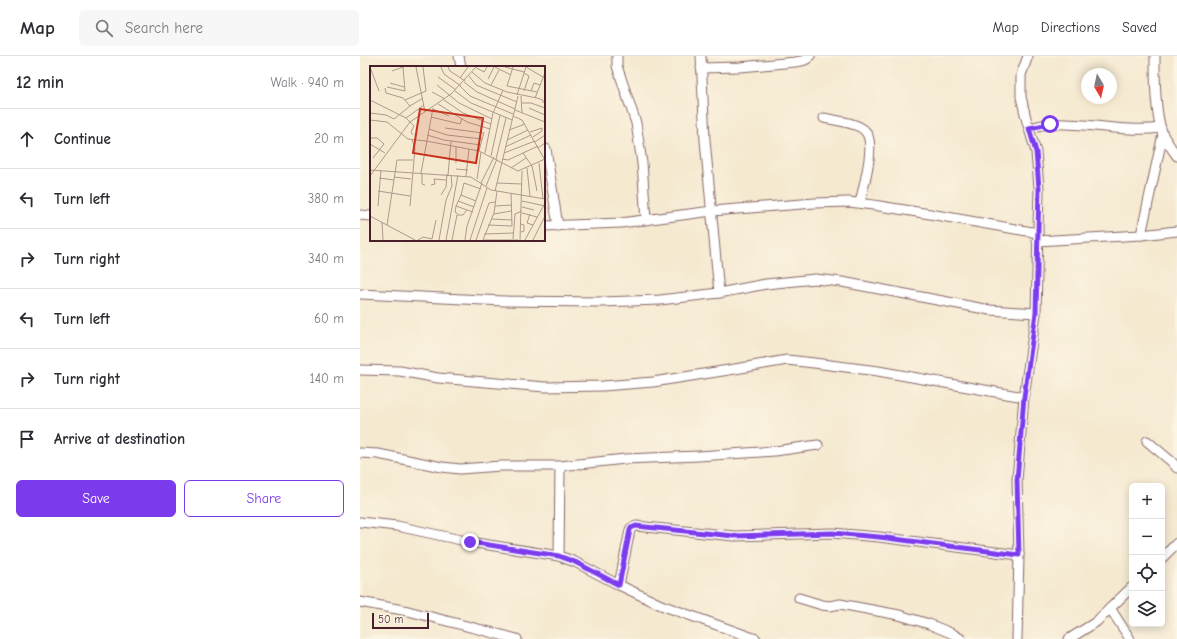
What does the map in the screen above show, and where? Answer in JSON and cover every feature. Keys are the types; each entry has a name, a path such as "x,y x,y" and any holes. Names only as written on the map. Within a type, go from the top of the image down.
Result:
{"street":[{"path":"459,56 461,66"},
{"path":"617,56 618,66 636,123 642,163 646,220"},
{"path":"701,56 705,140 719,293"},
{"path":"702,68 740,67 795,62 804,60 810,56"},
{"path":"1017,639 1019,555 1017,480 1024,397 1036,313 1039,188 1036,152 1021,97 1021,75 1028,56"},
{"path":"1155,56 1155,80 1159,120 1162,131 1170,147 1177,156"},
{"path":"824,118 857,126 865,130 870,139 870,157 860,203"},
{"path":"1029,128 1050,124 1162,131"},
{"path":"1141,235 1162,131"},
{"path":"546,149 558,226"},
{"path":"545,226 621,224 712,211 815,202 849,202 916,211 1037,237 1141,235 1177,231"},
{"path":"360,215 370,216"},
{"path":"360,294 504,302 601,302 660,300 719,293 766,284 815,278 990,310 1036,313"},
{"path":"360,370 400,371 438,378 546,387 603,386 653,382 787,360 814,362 878,371 1024,397"},
{"path":"1147,441 1177,468"},
{"path":"360,453 378,454 442,467 460,469 501,466 560,466 625,459 775,451 818,446"},
{"path":"559,556 560,466"},
{"path":"360,522 397,526 470,542 559,556 575,562 661,605 756,639"},
{"path":"619,585 630,530 636,526 734,536 832,533 879,537 1019,555"},
{"path":"1165,555 1177,544"},
{"path":"1068,639 1096,622 1129,590"},
{"path":"799,598 822,605 830,606 840,604 899,615 929,624 961,639"},
{"path":"360,602 408,611 517,639"},
{"path":"1110,608 1130,639"}],"route":[{"path":"470,542 559,556 575,562 619,585 630,530 636,526 734,536 832,533 879,537 1019,555 1017,480 1024,397 1036,313 1039,188 1036,152 1029,128 1050,124"}]}
